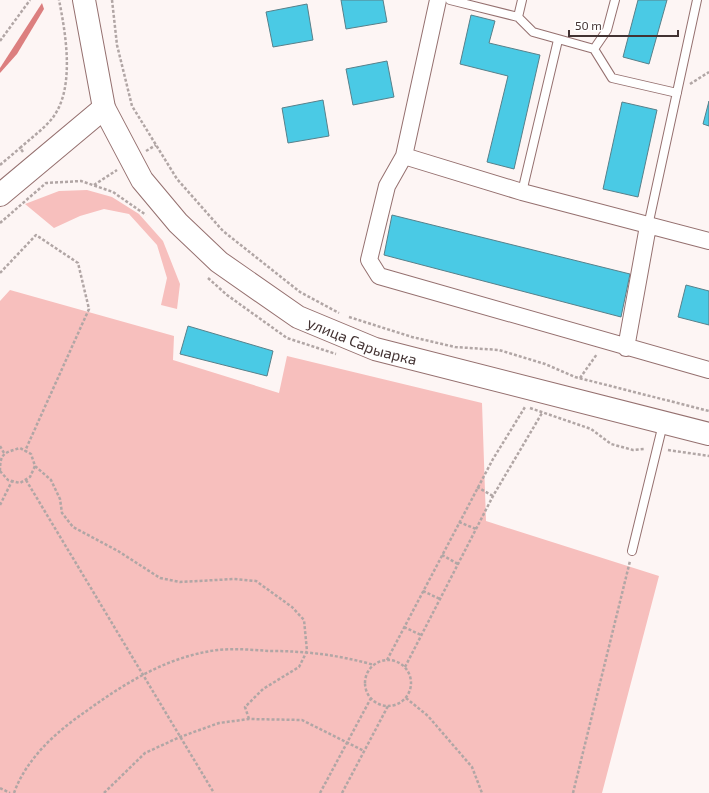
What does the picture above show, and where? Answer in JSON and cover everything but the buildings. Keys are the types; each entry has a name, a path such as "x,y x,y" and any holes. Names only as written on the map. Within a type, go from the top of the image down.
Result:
{"main road":[{"name":"улица Сарыарка","path":"84,0 104,108 142,180 178,223 219,262 298,317 375,349 709,434"},
{"path":"0,195 40,175 104,108"}],"street":[{"path":"438,0 404,156 387,186 369,260 379,276 626,348 709,370"},
{"path":"404,156 522,192 709,241"},
{"path":"626,348 648,226"}],"lane":[{"path":"450,0 518,16 533,32 594,49 612,78 677,94"},
{"path":"518,16 522,0"},
{"path":"594,49 607,30 615,0"},
{"path":"648,226 697,0"},
{"path":"522,192 558,40"},
{"path":"632,551 664,423"}],"path":[{"path":"0,41 30,0"},
{"path":"0,165 51,121 64,95 67,68 59,0"},
{"path":"677,94 709,72"},
{"path":"20,148 40,175"},
{"path":"0,273 36,236 78,263 89,309 25,451"},
{"path":"580,378 593,358 609,343"},
{"path":"387,660 492,459 525,407 592,429 611,444 633,450 657,448 709,456"},
{"path":"405,667 493,496 542,413"},
{"path":"0,446 4,453"},
{"path":"35,466 30,477 20,483 8,480 0,471 0,459 4,453 20,448 31,454 35,466 51,480 60,498 62,513 73,528 118,551 160,578 180,582 234,579 256,581 292,608 304,620 308,651 299,667 263,689 245,707 249,719"},
{"path":"26,480 214,793"},
{"path":"0,505 12,481"},
{"path":"477,487 493,496"},
{"path":"459,522 476,529"},
{"path":"573,793 632,551"},
{"path":"442,555 458,564"},
{"path":"423,591 440,599"},
{"path":"404,626 421,635"},
{"path":"14,793 31,760 70,723 115,690 143,674 196,654 219,650 308,651 374,665"},
{"path":"387,660 397,661 405,667 408,670 412,684 406,698 394,706 379,705 368,696 364,681 367,672 374,665 387,660"},
{"path":"320,793 371,698"},
{"path":"406,698 428,716 472,767 482,793"},
{"path":"342,793 388,706"},
{"path":"104,793 145,753 180,737 219,723 249,719 302,720 364,751"},
{"path":"0,788 10,793"}],"shaded area":[{"path":"42,3 44,9 17,54 0,73 0,68"},
{"path":"87,190 112,197 139,214 163,241 180,284 177,309 161,305 167,278 157,245 129,214 104,209 80,216 54,228 25,204 59,191"},
{"path":"10,290 174,336 173,360 279,393 287,356 482,403 486,521 659,576 602,793 0,793 0,301"}]}
